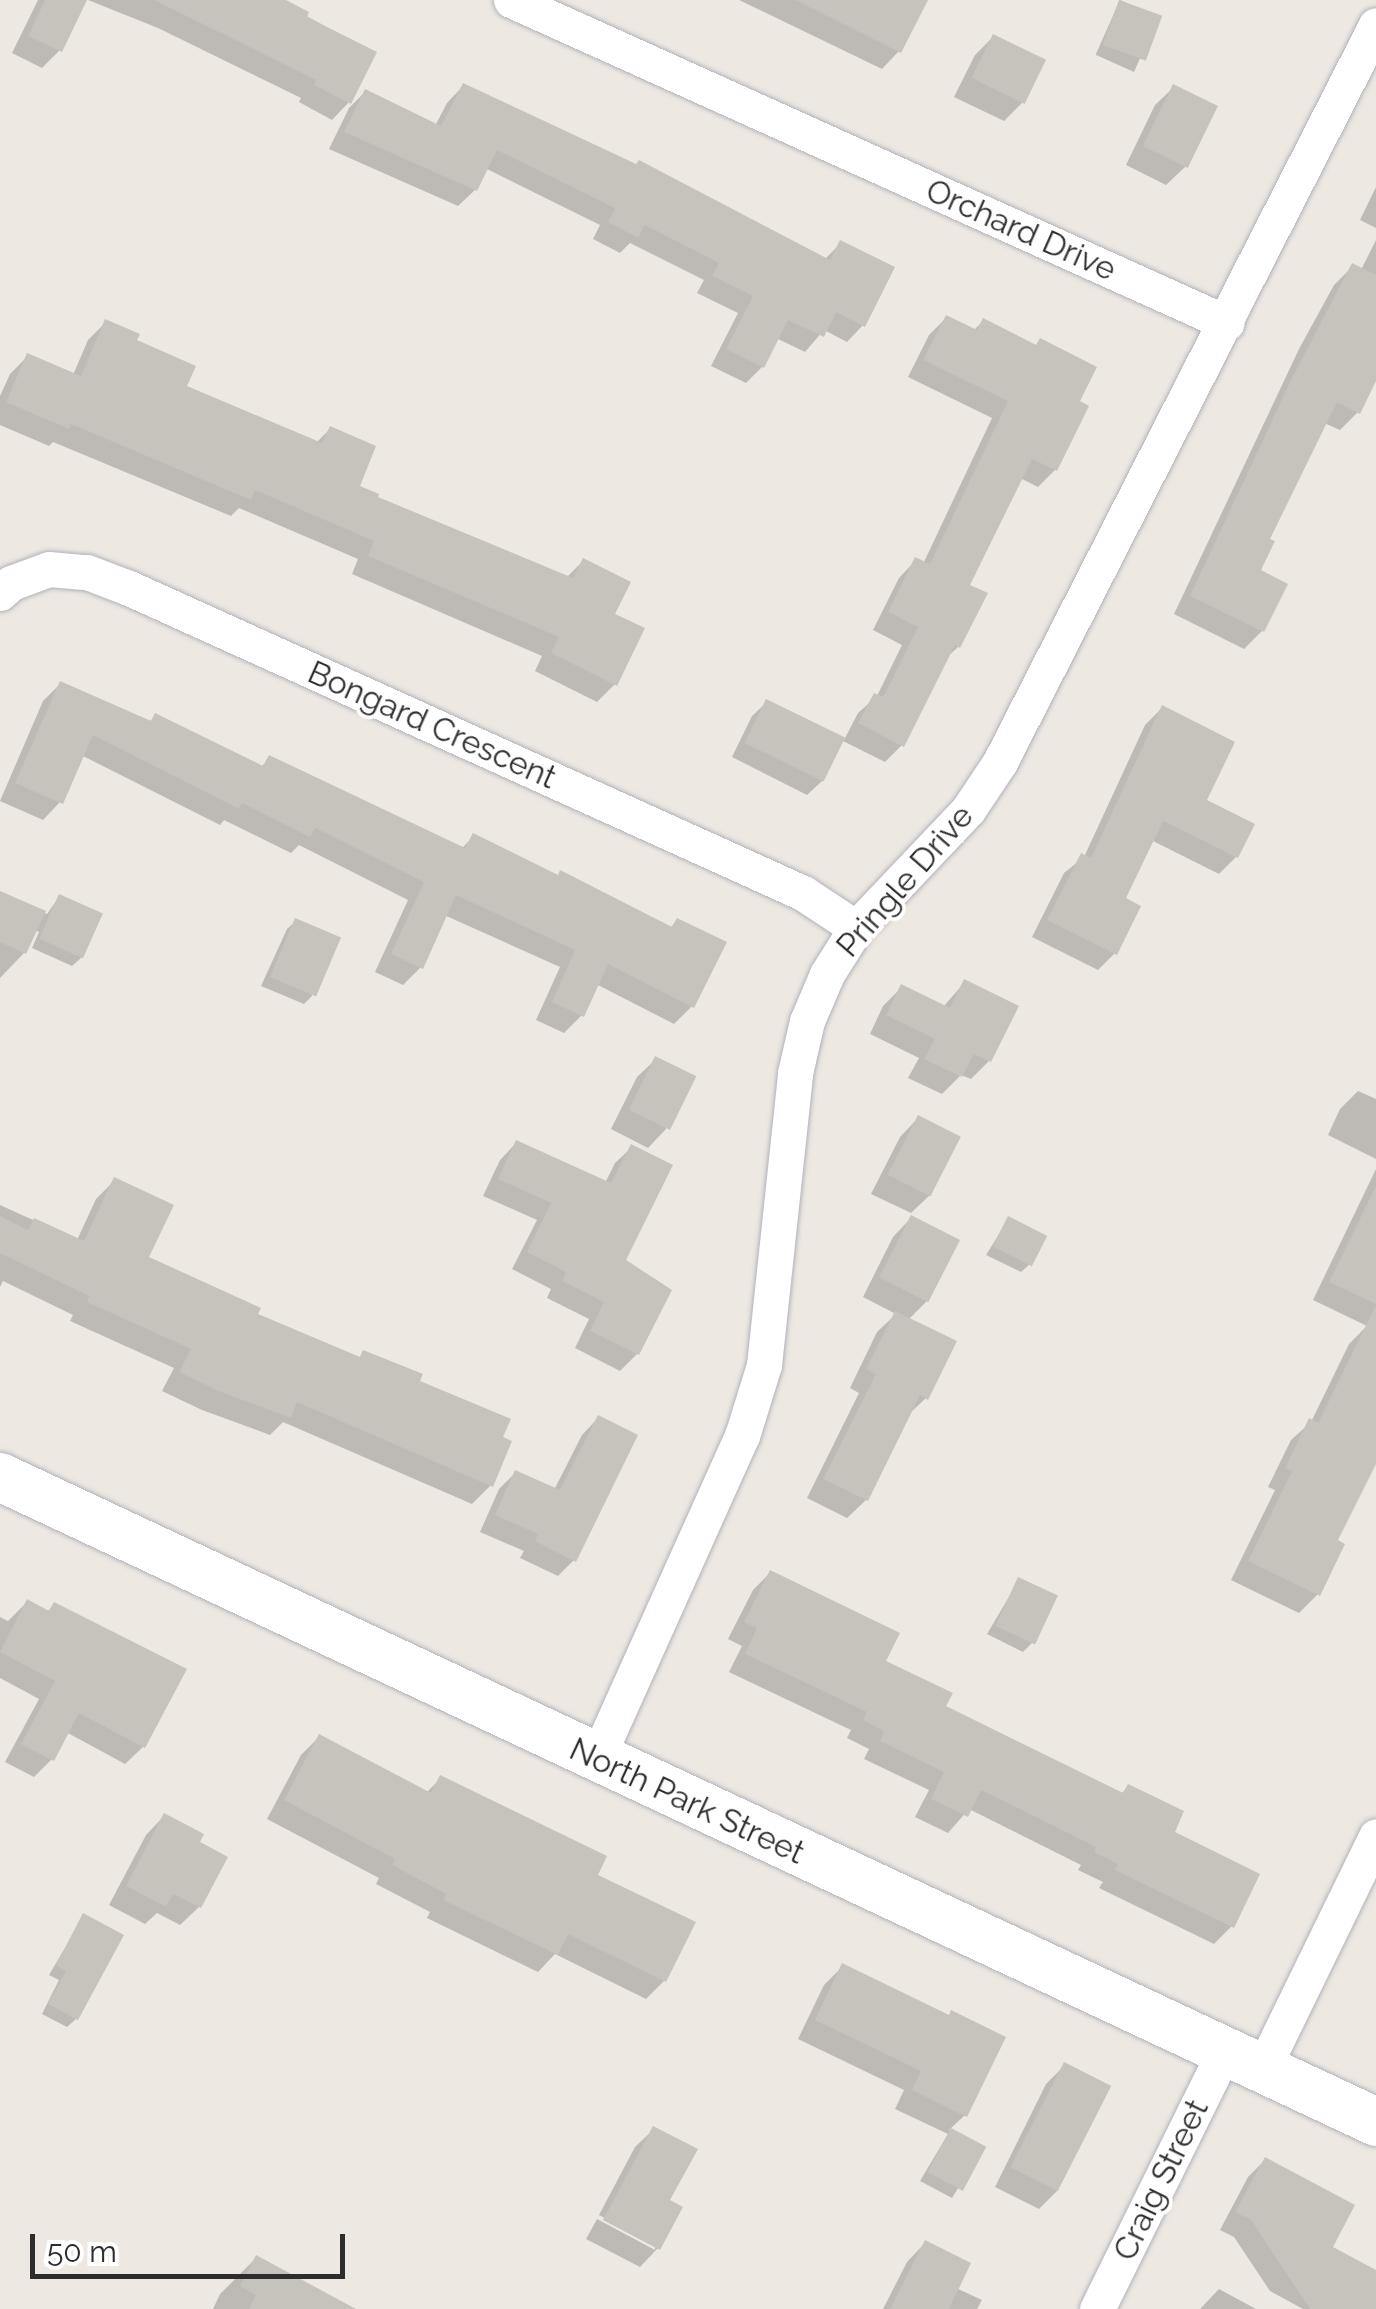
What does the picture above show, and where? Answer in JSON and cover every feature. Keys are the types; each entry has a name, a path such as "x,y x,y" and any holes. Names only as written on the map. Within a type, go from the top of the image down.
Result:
{"street":[{"name":"Orchard Drive","path":"512,0 1227,323"},
{"path":"1227,323 1376,25"},
{"name":"Pringle Drive","path":"597,1758 742,1436 764,1365 795,1073 806,1021 827,974 856,928 968,810 1000,762 1227,323"},
{"name":"Bongard Crescent","path":"0,593 11,583 49,569 87,572 129,588 803,894 856,928"},
{"name":"North Park Street","path":"0,1478 1376,2122"},
{"name":"Craig Street","path":"1097,2309 1376,1836"}],"building":[{"path":"45,0 87,0 62,52 28,36"},
{"path":"154,0 286,0 309,12 307,17 377,52 351,104 314,85 316,80"},
{"path":"795,0 928,0 901,53"},
{"path":"1119,0 1162,16 1146,61 1103,45"},
{"path":"993,34 1046,60 1025,104 972,78"},
{"path":"463,83 636,164 639,160 830,260 840,240 895,267 865,327 836,312 824,337 788,320 764,368 726,349 753,296 712,276 719,263 645,225 638,238 608,222 615,208 497,150 477,191 344,132 365,89 441,126"},
{"path":"1173,84 1218,106 1188,168 1143,146"},
{"path":"1352,263 1376,275 1376,381 1360,414 1337,402 1270,539 1275,541 1261,570 1288,584 1264,632 1190,596 1291,380"},
{"path":"946,315 977,330 983,318 1036,345 1040,338 1097,367 1080,401 1089,406 1057,471 1032,459 970,585 988,593 960,648 955,645 904,747 858,723 874,693 883,697 918,627 888,612 915,557 930,564 1008,401 923,360"},
{"path":"105,319 140,334 137,340 196,366 187,386 322,443 330,426 376,446 360,486 379,494 378,497 573,578 583,558 631,582 615,614 645,628 617,686 551,653 559,637 368,556 374,541 255,490 251,500 71,424 69,429 6,402 27,353 81,376"},
{"path":"60,681 151,721 155,713 263,766 269,755 465,848 473,833 558,875 560,870 672,927 677,918 727,942 694,1008 608,964 584,1017 552,1002 575,950 456,895 423,969 391,954 424,882 315,828 310,837 242,803 239,809 93,735 63,804 15,783"},
{"path":"766,699 845,738 824,782 745,743"},
{"path":"1162,705 1235,742 1207,800 1255,824 1238,858 1163,821 1126,898 1141,906 1117,955 1047,920 1081,853 1091,858"},
{"path":"0,891 46,911 26,954 0,942"},
{"path":"59,894 103,914 83,958 39,939"},
{"path":"295,918 341,938 316,996 270,977"},
{"path":"964,979 1019,1006 991,1062 974,1054 962,1077 924,1059 935,1039 886,1015 901,984 950,1008"},
{"path":"655,1056 696,1076 670,1130 629,1110"},
{"path":"918,1115 961,1137 930,1196 888,1175"},
{"path":"516,1140 611,1183 631,1144 673,1165 626,1260 672,1290 639,1355 590,1331 604,1302 562,1281 566,1272 527,1252 551,1203 498,1179"},
{"path":"114,1177 174,1205 149,1257 261,1308 258,1314 360,1357 363,1350 423,1374 420,1381 511,1419 503,1437 512,1441 493,1487 297,1402 291,1418 221,1392 179,1372 191,1349 87,1302 89,1296 0,1253 0,1216 28,1230 34,1218 84,1241"},
{"path":"1376,1186 1376,1304 1329,1282"},
{"path":"911,1215 960,1240 928,1302 879,1277"},
{"path":"1008,1216 1047,1236 1032,1266 993,1246"},
{"path":"1376,1305 1376,1464 1338,1540 1345,1544 1320,1596 1248,1561 1292,1471 1285,1468 1309,1418 1318,1423"},
{"path":"895,1311 957,1341 928,1400 920,1395 868,1501 823,1479 876,1374 866,1369"},
{"path":"598,1415 638,1435 576,1562 535,1541 538,1534 495,1515 515,1470 560,1490"},
{"path":"770,1570 900,1633 886,1661 953,1693 946,1706 1123,1793 1128,1784 1184,1811 1175,1832 1260,1874 1234,1928 1115,1870 1118,1864 1094,1852 1096,1847 981,1790 968,1817 931,1799 944,1772 880,1741 884,1731 863,1720 867,1712 745,1654 757,1628 744,1622"},
{"path":"1018,1577 1058,1596 1035,1645 995,1626"},
{"path":"27,1599 49,1611 54,1602 187,1669 145,1748 79,1713 54,1761 21,1744 55,1681 0,1652"},
{"path":"319,1734 431,1793 440,1775 607,1856 598,1875 696,1922 666,1982 568,1934 558,1955 443,1900 446,1894 392,1865 395,1859 284,1800"},
{"path":"164,1813 204,1834 200,1842 228,1857 201,1908 173,1894 166,1907 126,1886"},
{"path":"83,1913 124,1935 78,2020 48,2004 66,1971 56,1965"},
{"path":"842,1963 949,2015 951,2010 1006,2037 967,2117 912,2090 921,2071 815,2020"},
{"path":"1064,2062 1111,2086 1058,2191 1010,2167"},
{"path":"653,2126 698,2149 670,2200 683,2207 660,2250 603,2220"},
{"path":"951,2128 986,2147 963,2191 928,2172"},
{"path":"1265,2157 1355,2205 1333,2247 1376,2270 1376,2309 1310,2309 1251,2220 1235,2212"},
{"path":"925,2240 971,2263 949,2309 890,2309"},
{"path":"256,2255 356,2309 249,2309 256,2295 240,2286"}]}
